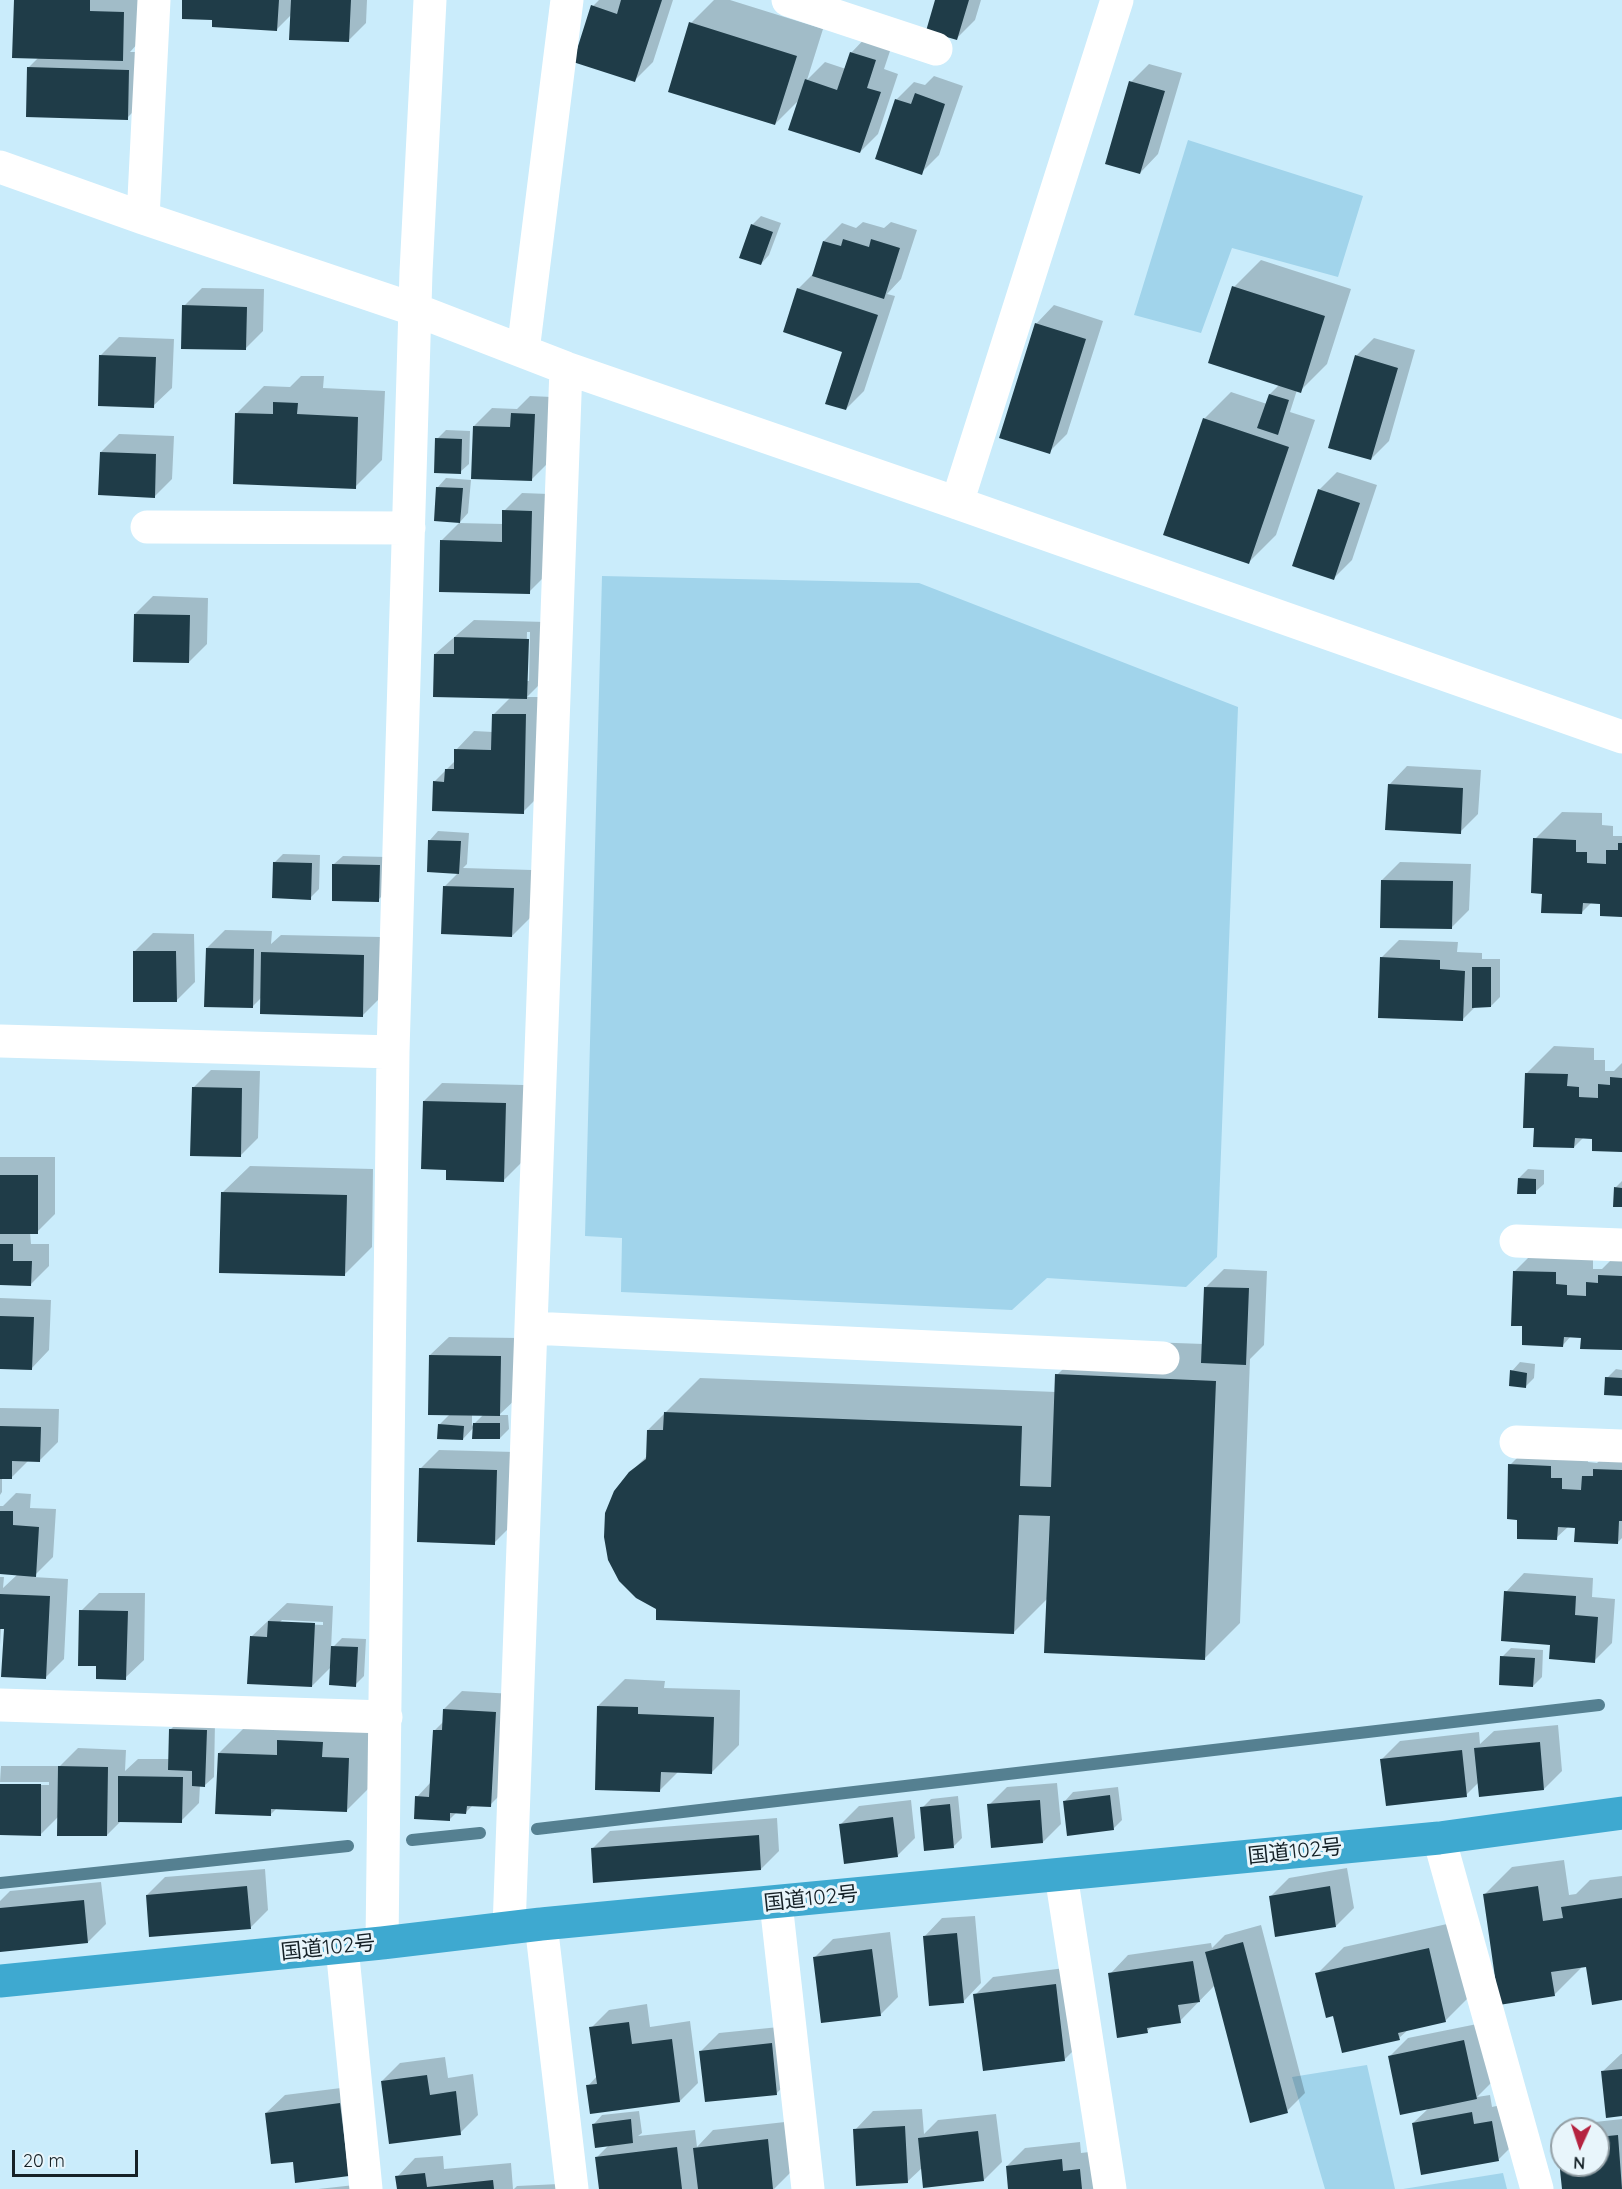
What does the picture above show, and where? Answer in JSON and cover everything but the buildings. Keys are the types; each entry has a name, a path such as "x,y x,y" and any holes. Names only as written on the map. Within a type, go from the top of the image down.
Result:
{"highway":[{"name":"国道102号","path":"0,1981 382,1943 541,1924 1439,1838 1622,1813"}],"street":[{"path":"143,218 154,0"},
{"path":"382,1943 393,1052 416,310 430,0"},
{"path":"524,351 567,0"},
{"path":"788,0 936,49"},
{"path":"957,503 1117,0"},
{"path":"0,167 416,310 566,368 1622,737"},
{"path":"509,1928 566,368"},
{"path":"147,527 409,528"},
{"path":"0,1041 393,1052"},
{"path":"1516,1241 1622,1245"},
{"path":"531,1328 1163,1358"},
{"path":"1516,1442 1622,1446"},
{"path":"0,1705 386,1717"},
{"path":"1439,1838 1537,2189"},
{"path":"1061,1875 1110,2189"},
{"path":"776,1903 808,2189"},
{"path":"541,1924 573,2189"},
{"path":"342,1947 366,2189"}],"shaded area":[{"path":"1188,140 1363,196 1338,277 1232,248 1201,333 1134,315"},
{"path":"602,576 919,583 1238,707 1217,1257 1186,1287 1047,1278 1012,1310 621,1292 622,1238 585,1236"},
{"path":"1367,2065 1395,2189 1325,2189 1292,2077"},
{"path":"1503,2173 1507,2189 1403,2189"}],"waterway":[{"path":"537,1829 1599,1705"},
{"path":"412,1840 480,1833"},
{"path":"0,1883 348,1846"}]}
